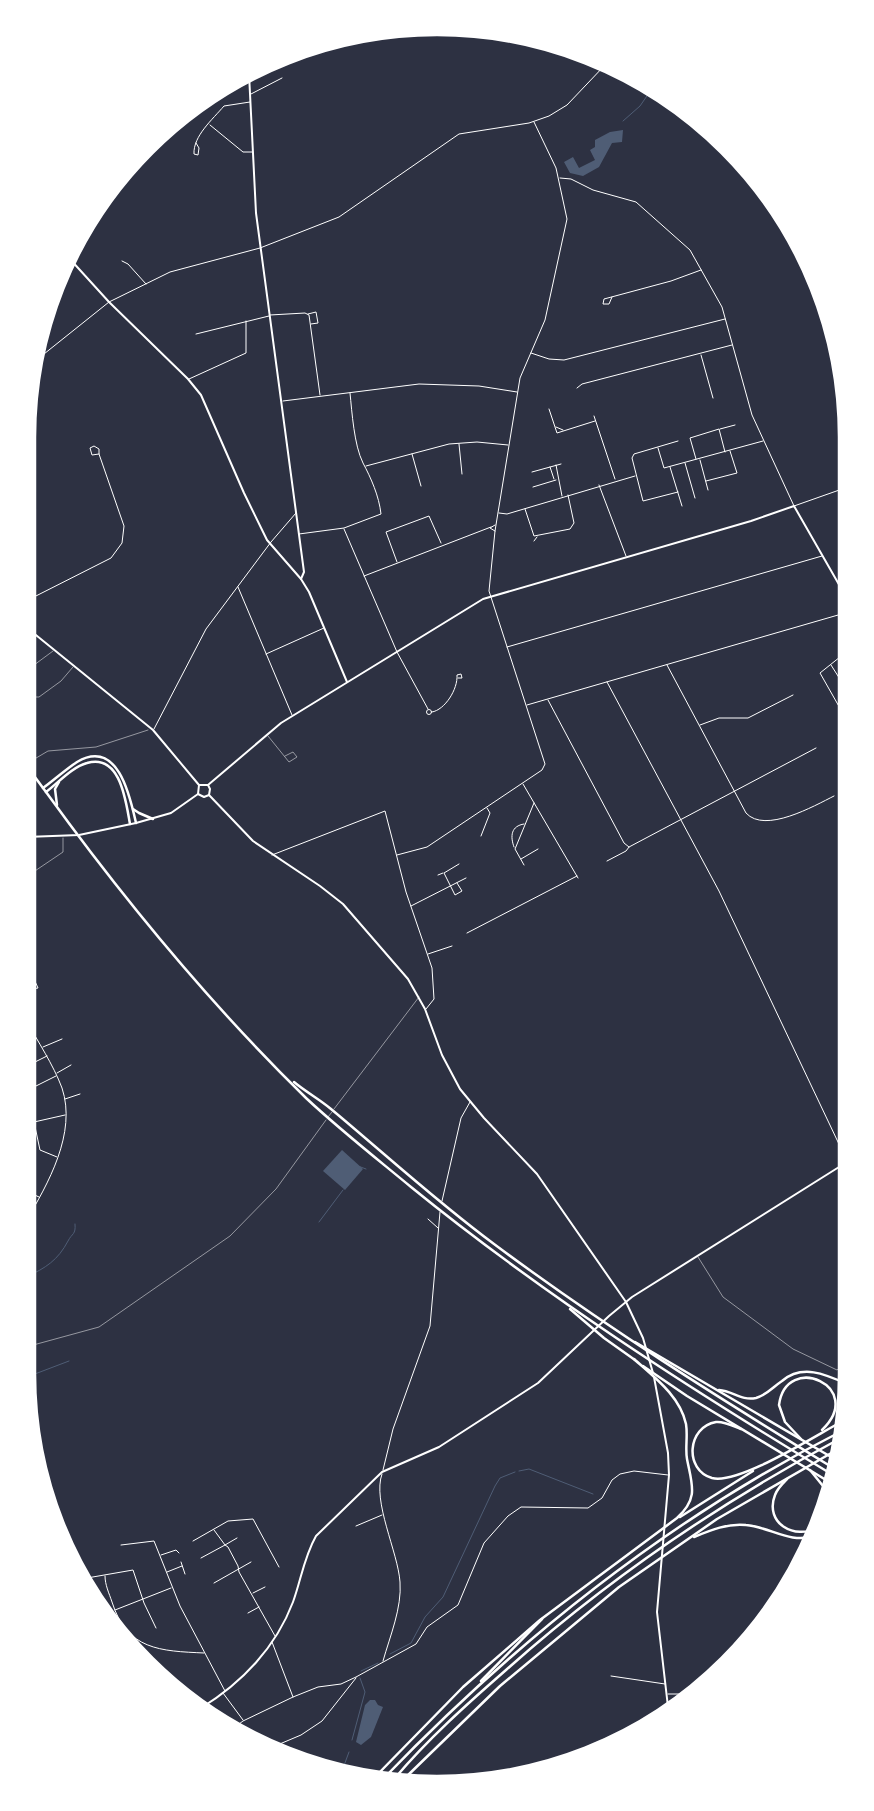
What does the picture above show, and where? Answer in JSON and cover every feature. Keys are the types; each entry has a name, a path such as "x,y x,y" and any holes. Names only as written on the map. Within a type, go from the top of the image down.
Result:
{"main road":[{"path":"43,788 78,762 98,758 110,762 121,774 136,822"},
{"path":"46,792 87,763 101,764 108,767 121,782 130,824"},
{"path":"35,777 85,846 182,966 307,1099 388,1168 502,1259 566,1305 665,1371 827,1471"},
{"path":"59,782 54,794 61,813"},
{"path":"132,808 139,813 153,818"},
{"path":"285,1075 331,1108 422,1188 492,1243 631,1342 828,1464"},
{"path":"566,1305 604,1338 687,1396 825,1479"},
{"path":"631,1342 640,1344 830,1456"},
{"path":"379,1772 463,1687 547,1614 683,1512 692,1498 693,1485 686,1456 686,1426 680,1408 672,1396 634,1359"},
{"path":"719,1390 744,1399 755,1398 765,1395 788,1376 805,1371 826,1375 839,1380"},
{"path":"801,1438 785,1422 779,1404 787,1386 800,1378 814,1378 825,1383 833,1393 836,1409 834,1416 819,1434"},
{"path":"741,1428 723,1422 715,1422 701,1430 694,1440 692,1448 697,1468 708,1477 726,1479 765,1463"},
{"path":"660,1530 765,1463 836,1425"},
{"path":"389,1773 478,1686 560,1615 606,1579 686,1523 785,1462 834,1435"},
{"path":"399,1774 482,1691 567,1618 687,1530 833,1443"},
{"path":"408,1775 451,1732 537,1654 619,1587 717,1519 831,1453"},
{"path":"810,1470 822,1487"},
{"path":"790,1476 775,1494 773,1502 775,1515 784,1528 791,1532 806,1532"},
{"path":"690,1538 718,1528 738,1524 756,1526 795,1538 804,1537"},
{"path":"478,1686 485,1675 547,1614"}],"street":[{"path":"44,354 109,302 170,272 260,248 339,217 459,134 534,122 564,107 600,70"},
{"path":"250,94 282,78"},
{"path":"249,81 252,152 260,248 304,572 301,579"},
{"path":"196,142 226,104 250,102"},
{"path":"397,856 427,847 542,770 545,764 489,597 495,531 521,373 545,320 567,219 559,178 534,122"},
{"path":"209,124 243,152 252,152"},
{"path":"559,178 571,179 593,190 636,202 687,246 722,307 752,414 764,441 794,506 839,586"},
{"path":"122,261 128,264 147,284"},
{"path":"74,264 109,302 188,380 204,400 244,493 270,544 301,579 347,682"},
{"path":"612,297 671,281 701,270"},
{"path":"196,334 269,316 316,312 318,323 311,324"},
{"path":"308,314 311,324 320,396"},
{"path":"530,352 549,359 564,360 726,318"},
{"path":"188,380 246,353 246,322"},
{"path":"576,388 582,384 733,345"},
{"path":"700,354 713,398"},
{"path":"281,402 350,392 433,384 479,386 518,392"},
{"path":"299,534 344,528 381,514 370,473 356,437 350,392"},
{"path":"550,409 557,433 596,421"},
{"path":"594,416 615,480"},
{"path":"696,459 690,438 735,424"},
{"path":"555,428 558,426 564,431"},
{"path":"719,429 726,452"},
{"path":"678,441 632,455 635,476 643,502 678,492"},
{"path":"658,447 664,468 696,459 700,460 764,441"},
{"path":"366,466 412,453 459,443 509,445"},
{"path":"459,443 462,474"},
{"path":"35,596 111,558 122,543 124,530 122,520 97,447 90,448 92,456 99,454"},
{"path":"706,481 736,473 730,450"},
{"path":"412,453 421,486"},
{"path":"700,460 708,490"},
{"path":"685,462 695,498"},
{"path":"532,472 561,464"},
{"path":"533,487 559,477 556,465"},
{"path":"670,466 682,506"},
{"path":"550,467 562,496"},
{"path":"499,513 507,514 615,480 635,476"},
{"path":"599,485 627,557"},
{"path":"199,785 208,785 266,734 292,716 489,597 627,557 794,506 839,490"},
{"path":"534,541 537,537 573,526 572,509 568,495"},
{"path":"524,508 532,533 537,537"},
{"path":"153,730 206,629 270,544 296,513"},
{"path":"397,562 386,532 429,516 442,544"},
{"path":"364,576 442,544 496,525"},
{"path":"491,527 492,531 495,531"},
{"path":"344,528 396,652 428,709 432,712"},
{"path":"507,647 822,556"},
{"path":"238,586 292,716"},
{"path":"526,705 839,615"},
{"path":"265,654 324,628"},
{"path":"35,634 153,730 199,785 198,794 171,814 84,834 35,836"},
{"path":"839,658 820,673 839,709"},
{"path":"666,664 748,816 757,821 787,817 834,796"},
{"path":"830,665 839,678"},
{"path":"428,709 427,714 445,705 458,678"},
{"path":"607,682 720,891 839,1144"},
{"path":"700,726 718,718 748,718 793,695"},
{"path":"548,699 624,843 629,847"},
{"path":"607,861 626,851 629,847 816,748"},
{"path":"467,933 577,877 522,783"},
{"path":"208,785 210,789 209,795"},
{"path":"198,794 204,797 209,795"},
{"path":"209,795 243,833 272,855 329,892 347,908 400,968 426,1009 446,1065 470,1102 537,1174 626,1302 643,1338 656,1387 668,1453 667,1510 660,1570 657,1623 668,1703"},
{"path":"515,849 534,803"},
{"path":"481,836 490,814 486,807"},
{"path":"272,855 385,811 411,906 433,973 434,999 426,1009"},
{"path":"524,865 511,838 513,830 519,825 525,824"},
{"path":"521,859 538,849"},
{"path":"438,875 459,864"},
{"path":"444,873 455,895 462,891 457,882"},
{"path":"411,906 466,878"},
{"path":"428,954 452,946"},
{"path":"35,1036 56,1075 65,1099 66,1115 57,1157 35,1206"},
{"path":"42,1048 62,1039"},
{"path":"35,1062 47,1056"},
{"path":"35,1086 71,1065"},
{"path":"65,1099 80,1094"},
{"path":"383,1661 398,1605 400,1583 396,1555 382,1515 380,1478 393,1429 430,1326 443,1190 461,1118 470,1102"},
{"path":"35,1122 66,1115"},
{"path":"35,1127 40,1150 57,1157"},
{"path":"208,1704 224,1693 249,1670 275,1636 290,1609 310,1548 316,1536 382,1472 439,1447 529,1389 557,1367 626,1302 839,1166"},
{"path":"35,1196 40,1198"},
{"path":"428,1219 438,1228"},
{"path":"240,1724 293,1697 318,1687 342,1684 416,1644 427,1627 458,1605 484,1542 513,1512 521,1507 588,1508 602,1498 612,1480 620,1474 634,1471 669,1476"},
{"path":"356,1526 382,1515"},
{"path":"193,1541 228,1521 239,1518 253,1519 279,1567"},
{"path":"213,1529 228,1547 238,1570 275,1636"},
{"path":"201,1558 237,1538"},
{"path":"121,1545 154,1542 172,1588 224,1693 244,1721"},
{"path":"175,1546 179,1553"},
{"path":"160,1556 176,1550"},
{"path":"181,1562 185,1574"},
{"path":"214,1583 251,1562"},
{"path":"166,1572 182,1566"},
{"path":"91,1578 133,1570 156,1628"},
{"path":"105,1576 114,1610 120,1622"},
{"path":"252,1594 265,1587"},
{"path":"114,1610 172,1588"},
{"path":"248,1613 259,1606"},
{"path":"135,1639 144,1644 165,1650 205,1654"},
{"path":"271,1641 276,1646 293,1697"},
{"path":"611,1676 665,1684"},
{"path":"280,1744 301,1735 322,1721 356,1677"},
{"path":"667,1694 681,1694"}],"lane":[{"path":"35,664 55,650"},
{"path":"35,698 62,681 74,666"},
{"path":"35,759 48,751 96,747 148,730"},
{"path":"266,734 289,762 297,757 293,752 285,756"},
{"path":"35,871 63,852 63,836"},
{"path":"35,1345 99,1327 235,1231 276,1189 419,997"},
{"path":"698,1257 724,1297 792,1349 830,1368 837,1370 839,1368"}],"water":[{"path":"623,130 622,142 612,143 599,167 583,176 570,173 564,162 573,157 579,168 595,160 590,150 595,147 595,140 610,132"},
{"path":"342,1150 363,1169 345,1190 323,1171"},
{"path":"370,1700 375,1700 378,1705 383,1707 371,1737 361,1745 356,1742 365,1705"}],"waterway":[{"path":"623,121 640,106 648,95"},
{"path":"358,1166 366,1169"},
{"path":"319,1222 343,1190"},
{"path":"35,1272 56,1258 74,1232 75,1224"},
{"path":"35,1374 69,1361"},
{"path":"519,1471 529,1469 593,1494"},
{"path":"390,1654 411,1643 425,1617 443,1597 495,1486 500,1478 515,1472"},
{"path":"361,1671 378,1663"},
{"path":"352,1740 365,1692 360,1678"},
{"path":"344,1765 349,1752"}]}
